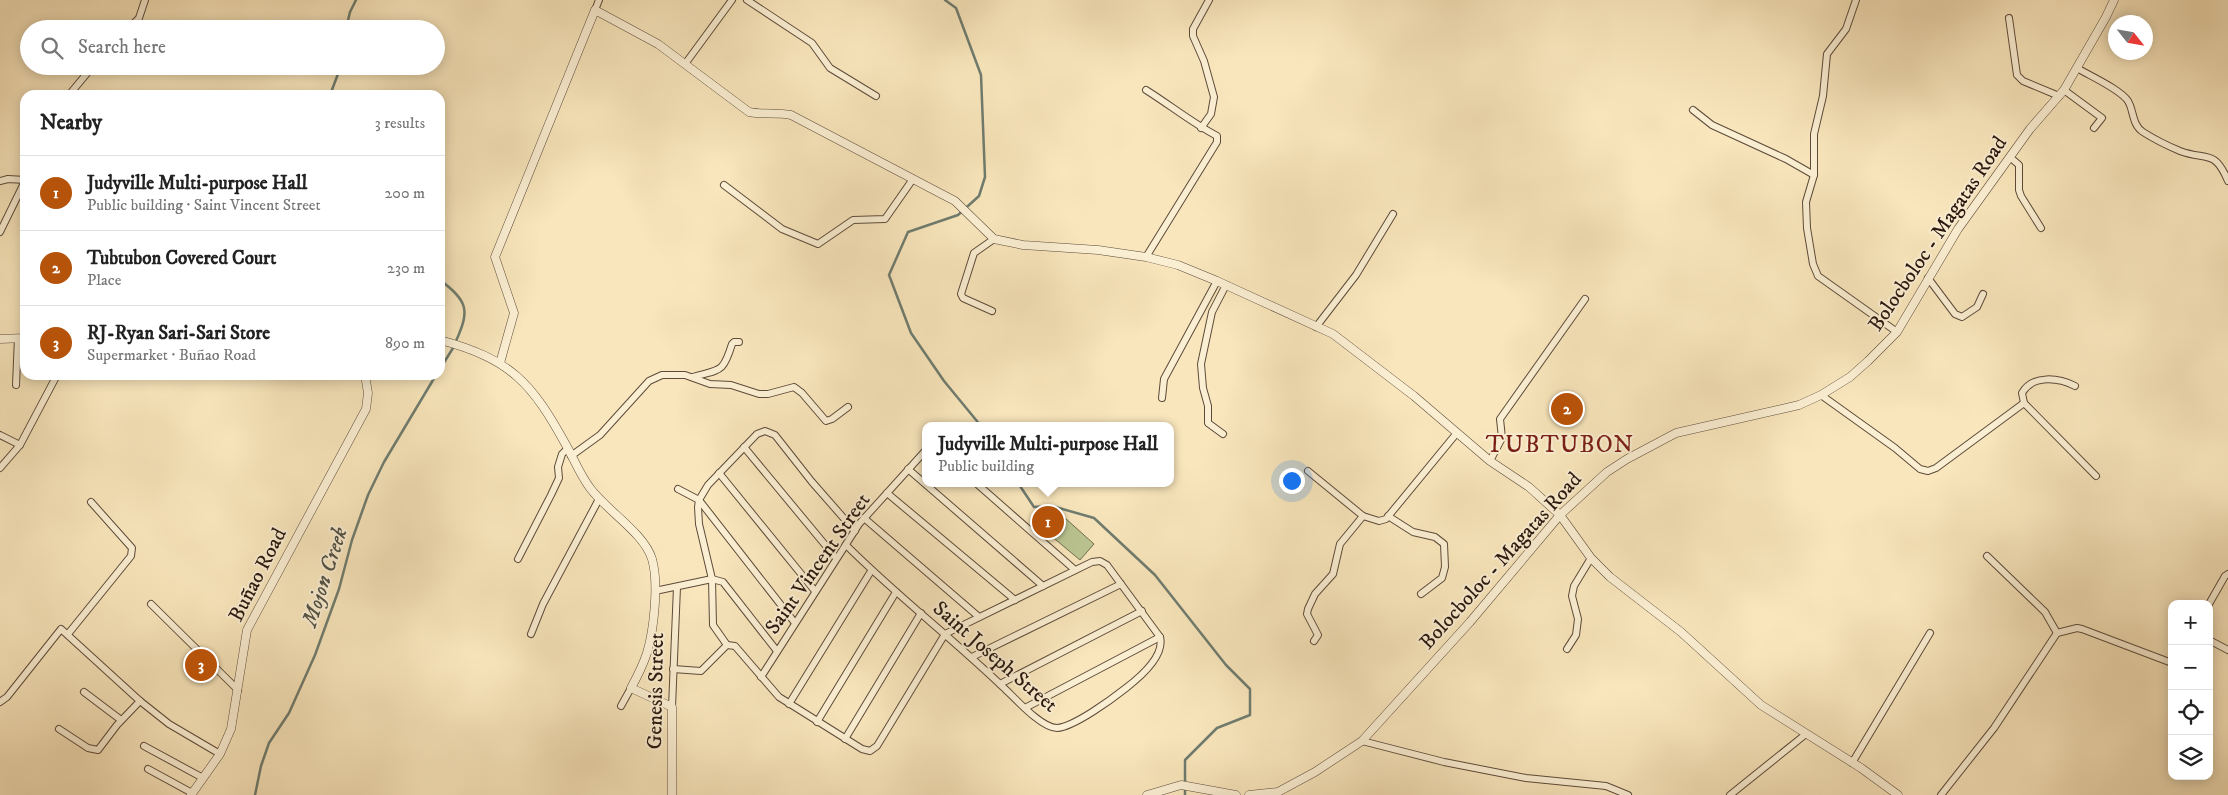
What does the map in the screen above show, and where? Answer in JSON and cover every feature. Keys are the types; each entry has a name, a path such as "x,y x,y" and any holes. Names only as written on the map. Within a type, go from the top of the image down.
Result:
{"street":[{"path":"137,20 145,0"},
{"path":"500,363 514,314 495,257 599,0"},
{"path":"685,64 732,0"},
{"path":"747,0 812,43 830,68 876,96"},
{"path":"1201,128 1211,114 1214,98 1204,61 1193,36 1193,29 1209,0"},
{"path":"1856,0 1846,28 1827,54 1823,96 1814,134 1814,175 1806,202 1807,228 1813,264 1818,276 1897,332"},
{"name":"Bolocboloc - Magatas Road","path":"1249,795 1279,794 1362,741 1470,622 1560,515 1607,472 1676,433 1799,404 1821,395 1850,377 1897,332 1958,228 1990,183 2011,158 2030,129 2061,93 2077,68 2114,0"},
{"path":"595,10 658,44 749,112 762,115 779,113 791,115 962,207 994,239 1023,245 1098,250 1146,256 1178,265 1217,281 1333,334 1359,352 1456,434 1490,461 1521,482 1560,515 1591,558 1610,577 1681,632 1761,705 1898,795"},
{"path":"2009,18 2016,75 2023,81 2061,93 2102,118 2094,128"},
{"path":"2077,68 2120,94 2128,101 2136,126 2143,132 2182,152 2208,156 2217,162 2228,181"},
{"path":"73,90 86,75"},
{"path":"1146,90 1175,108 1201,128 1217,136 1218,142 1146,256"},
{"path":"1694,110 1698,116 1712,125 1786,159 1814,175"},
{"path":"2011,158 2020,165 2019,190 2021,196 2041,228"},
{"path":"0,181 8,178 20,180"},
{"path":"724,185 782,228 818,244 853,220 885,219 913,179"},
{"path":"0,232 20,191"},
{"path":"1316,327 1353,281 1393,214"},
{"path":"992,311 963,298 960,294 974,253 994,239"},
{"path":"1928,278 1959,317 1977,307 1983,294"},
{"path":"1162,398 1164,379 1217,281"},
{"path":"1223,434 1208,423 1208,406 1203,388 1201,364 1212,312 1226,285"},
{"path":"1490,461 1502,438 1500,419 1585,299"},
{"path":"0,339 20,338"},
{"path":"445,341 461,346 500,363 521,378 532,389 568,448 582,477 599,499 646,546 652,561 655,591 648,647 643,664 621,706"},
{"path":"692,377 721,369 726,364 732,344 739,342"},
{"path":"16,385 20,354"},
{"path":"572,456 600,435 649,381 662,375 692,377 710,384 731,385 759,394 768,394 794,387 802,393 826,421 832,420 848,408"},
{"path":"2075,386 2063,380 2051,378 2032,383 2022,393 2024,403 2096,476"},
{"path":"0,468 20,444 54,380"},
{"name":"Buñao Road","path":"191,794 220,754 231,729 247,630 366,409 368,393 367,380"},
{"path":"1821,395 1895,448 1920,469 1928,471 1936,468 2024,403"},
{"path":"855,531 774,435 770,432 761,431 719,473 699,500 699,524 712,579 714,625 727,645 734,646 761,677 789,704 866,751 878,746 945,634 1075,570 1092,562 1100,561 1107,565 1160,637 1025,708"},
{"path":"1308,471 1363,516 1383,522 1456,434"},
{"path":"0,435 20,444"},
{"path":"744,447 836,558"},
{"path":"518,559 552,495 559,478 558,467 562,454 568,448"},
{"name":"Saint Vincent Street","path":"761,677 836,558 864,518 922,454"},
{"path":"908,469 922,481"},
{"path":"719,473 815,591"},
{"path":"929,487 1043,586"},
{"path":"981,487 1075,570"},
{"path":"678,489 699,500 795,623"},
{"path":"887,493 1015,600"},
{"path":"531,634 551,589 599,499"},
{"path":"68,634 131,556 132,548 130,543 91,502"},
{"path":"1314,642 1318,635 1307,614 1308,609 1315,594 1333,574 1340,544 1363,516"},
{"path":"1388,516 1414,532 1435,538 1444,544 1445,566 1442,578 1421,594"},
{"path":"864,518 979,618"},
{"name":"Saint Joseph Street","path":"846,545 872,571 972,657 1025,708 1043,723 1058,728 1092,712 1112,699 1145,670 1161,648 1160,637"},
{"path":"1987,556 2045,612 2057,633"},
{"path":"1567,650 1576,635 1578,619 1572,596 1574,586 1591,558"},
{"path":"789,704 872,571"},
{"path":"2211,600 2228,574"},
{"path":"655,591 712,579 726,585 777,651"},
{"path":"972,657 1121,584"},
{"name":"Genesis Street","path":"672,795 672,707 677,587"},
{"path":"817,722 896,592"},
{"path":"151,604 238,690"},
{"path":"1000,684 1142,611"},
{"path":"845,739 921,613"},
{"path":"1940,795 1994,728 2057,633 2078,628 2168,662"},
{"path":"0,702 62,629 169,724 220,754"},
{"path":"1852,763 1930,633"},
{"path":"2213,642 2228,650"},
{"path":"673,669 701,671 727,645"},
{"path":"631,688 672,707"},
{"path":"84,692 121,720"},
{"path":"59,729 88,748 98,750 121,720 140,700"},
{"path":"1730,795 1738,790 1748,778 1784,753 1806,734"},
{"path":"1362,741 1444,762 1526,778 1606,786 1628,795"},
{"path":"144,746 203,778"},
{"path":"148,769 191,794"},
{"path":"1147,795 1181,785 1236,795"}],"green space":[{"path":"1065,518 1094,544 1080,560 1050,535"}],"waterway":[{"name":"Mojon Creek","path":"348,20 356,0"},
{"path":"945,0 956,8 981,75 985,177 979,196 958,215 908,232 889,275 911,333 944,381 978,422"},
{"name":"Mojon Creek","path":"332,90 338,75"},
{"name":"Mojon Creek","path":"445,284 461,300 464,307 463,321 456,341"},
{"name":"Mojon Creek","path":"445,361 453,348"},
{"name":"Mojon Creek","path":"255,795 261,766 269,743 289,713 315,655 339,589 352,540 368,495 384,462 433,380"},
{"path":"1021,487 1034,507 1052,506 1094,518 1155,575 1226,665 1250,689 1250,715 1217,728 1185,760 1185,795"}],"place":[{"name":"Tubtubon Covered Court","path":"1567,409"},
{"name":"Judyville Multi-purpose Hall","path":"1048,522"},
{"name":"RJ-Ryan Sari-Sari Store","path":"201,665"}],"district":[{"name":"TUBTUBON","path":"1560,445"}]}
